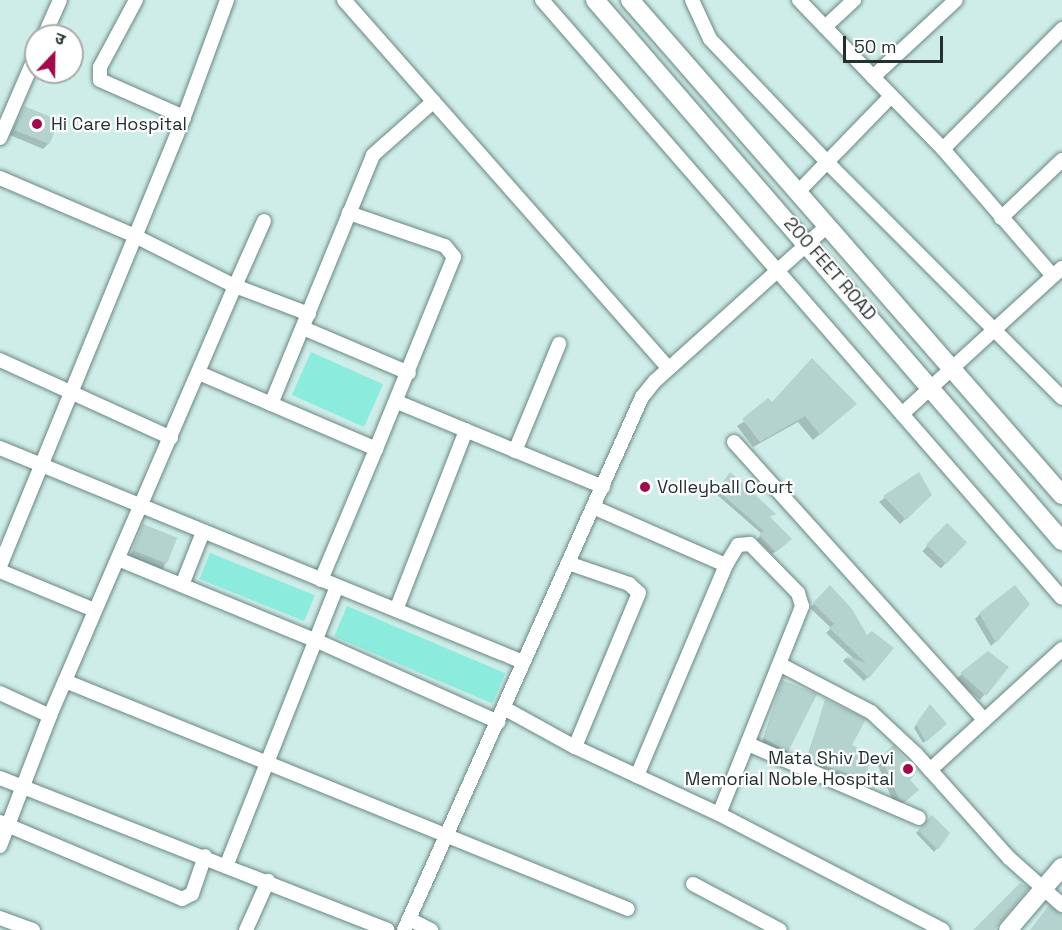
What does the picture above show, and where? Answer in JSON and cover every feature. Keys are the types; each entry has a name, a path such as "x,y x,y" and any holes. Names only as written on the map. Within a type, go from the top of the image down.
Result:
{"street":[{"path":"49,24 60,0"},
{"path":"136,0 100,67 100,80 184,117"},
{"path":"0,566 39,466 184,117 226,0"},
{"path":"344,0 668,369"},
{"path":"542,0 1062,598"},
{"name":"200 FEET ROAD","path":"595,0 808,243 1062,541"},
{"path":"630,0 1062,495"},
{"path":"692,0 710,39 827,162 1062,398"},
{"path":"799,0 943,149 1001,218 1058,272 902,414"},
{"path":"825,27 854,0"},
{"path":"873,77 950,2"},
{"path":"943,149 1062,29"},
{"path":"0,138 24,83"},
{"path":"798,192 891,96"},
{"path":"271,404 349,213 379,147 434,101"},
{"path":"1001,218 1062,160"},
{"path":"0,178 135,236 235,286 309,314"},
{"path":"321,580 453,265 452,250 349,213"},
{"path":"0,846 4,823 22,788 94,610 264,221"},
{"path":"431,930 407,925 642,397 668,369 827,226"},
{"path":"303,328 409,373"},
{"path":"515,451 559,344"},
{"path":"0,360 171,438"},
{"path":"199,373 376,449"},
{"path":"397,402 603,487"},
{"path":"396,610 466,430"},
{"path":"734,442 984,720"},
{"path":"0,448 39,466 523,662"},
{"path":"593,507 726,565"},
{"path":"182,585 203,532"},
{"path":"637,776 726,565 738,545 750,544 798,593 800,613 719,814"},
{"path":"118,559 315,640 498,722"},
{"path":"568,563 629,584 639,593 575,747"},
{"path":"0,571 94,610"},
{"path":"227,864 337,586"},
{"path":"930,770 1062,649"},
{"path":"780,665 863,707 930,770 1009,858 1062,905"},
{"path":"65,681 628,909"},
{"path":"0,693 50,716"},
{"path":"504,708 575,747 719,814 943,930"},
{"path":"748,744 920,818"},
{"path":"0,778 227,864 387,930"},
{"path":"4,823 182,899 192,894 205,856"},
{"path":"1008,930 1062,867"},
{"path":"246,930 268,881"},
{"path":"693,884 780,930"},
{"path":"349,930 355,917"},
{"path":"0,918 27,929"}],"green space":[{"path":"311,352 383,384 364,427 292,395"},
{"path":"210,553 315,595 304,621 200,579"},
{"path":"347,606 505,673 492,704 334,636"}],"building":[{"path":"24,106 59,120 49,144 14,130"},
{"path":"812,358 857,404 820,435 805,416 760,442 742,419 768,398 772,402"},
{"path":"730,472 776,514 770,517 792,539 776,552 759,535 764,531 717,490"},
{"path":"919,472 932,495 906,520 883,496"},
{"path":"947,523 967,542 946,564 926,545"},
{"path":"143,524 177,538 167,564 133,550"},
{"path":"830,585 852,609 867,635 872,631 894,648 869,678 846,656 866,663 829,628 834,624 813,603"},
{"path":"1015,585 1030,604 996,643 979,613"},
{"path":"988,651 1009,667 986,696 960,673"},
{"path":"782,680 817,694 788,752 764,738"},
{"path":"825,699 866,719 852,745 872,755 863,784 847,773 807,760"},
{"path":"930,704 947,724 926,742 916,724"},
{"path":"893,745 917,772 910,780 919,790 905,802 899,799 881,757"},
{"path":"932,815 950,833 938,850 918,830"},
{"path":"1020,883 1029,888 994,930 973,930"},
{"path":"1049,905 1062,915 1062,930 1030,930"}],"place":[{"name":"Hi Care Hospital","path":"37,124"},
{"name":"Volleyball Court","path":"645,487"},
{"name":"Mata Shiv Devi Memorial Noble Hospital","path":"908,769"}]}
